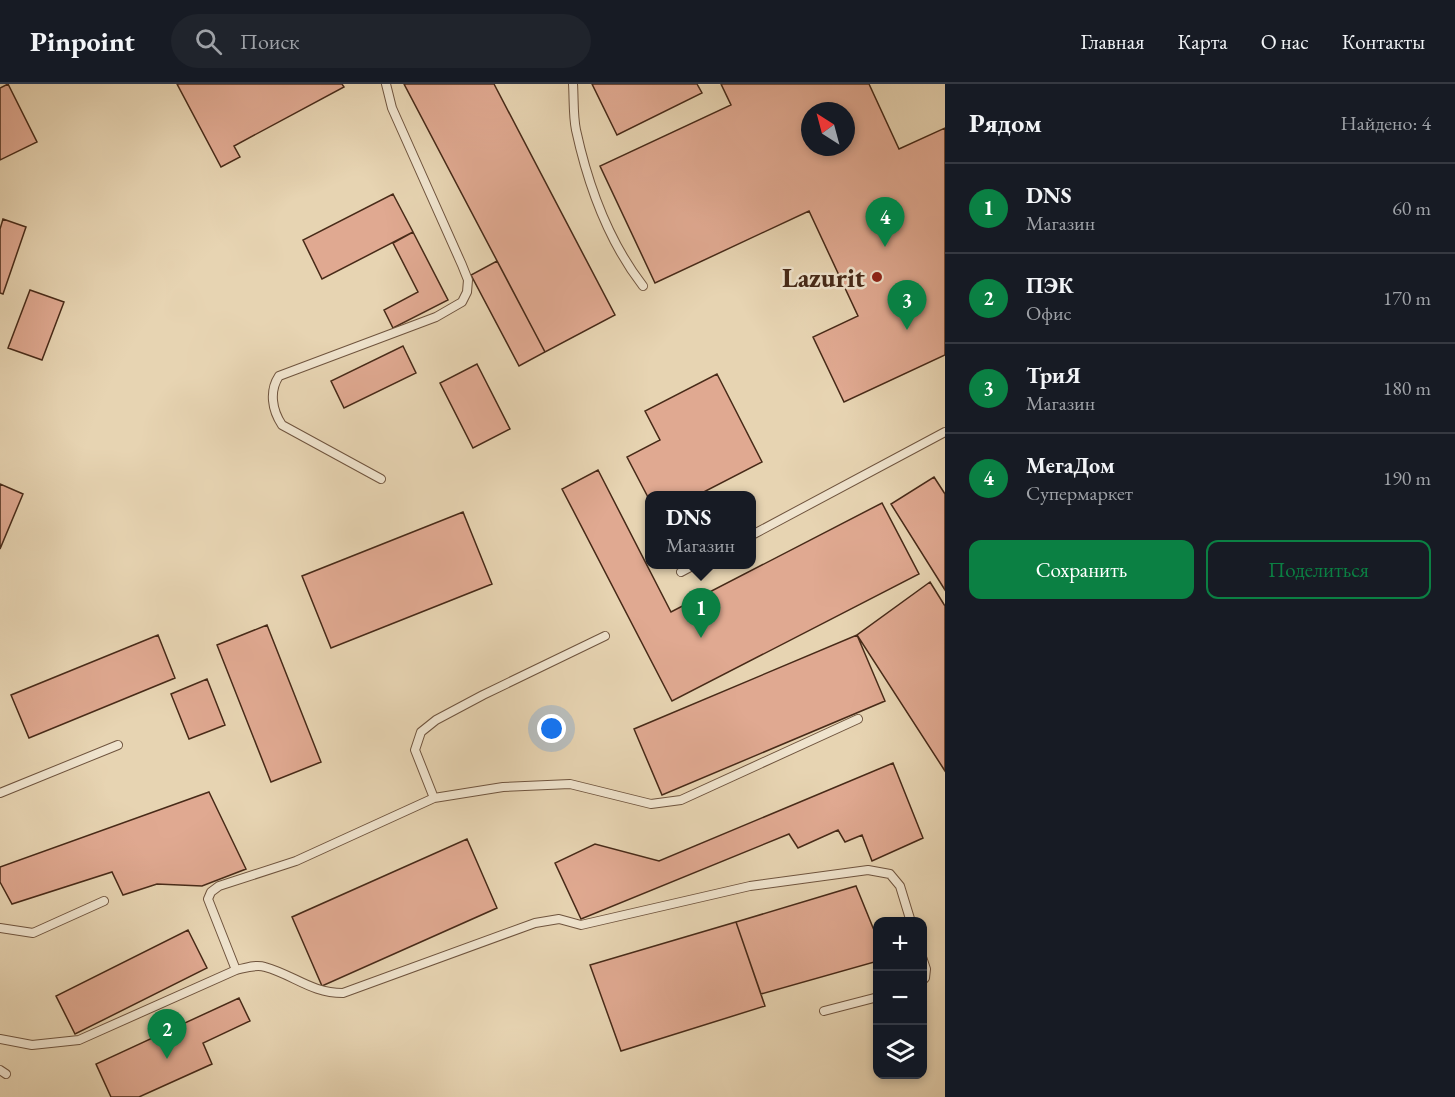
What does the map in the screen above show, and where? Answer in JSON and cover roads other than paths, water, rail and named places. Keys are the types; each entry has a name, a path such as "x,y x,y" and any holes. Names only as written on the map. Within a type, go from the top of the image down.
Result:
{"lane":[{"path":"381,479 282,425 276,416 273,402 275,382 279,376 436,317 462,302 467,292 468,280 392,108 386,84"},
{"path":"573,84 576,128 591,184 615,244 626,264 643,286"},
{"path":"756,533 945,432"},
{"path":"681,572 687,569"},
{"path":"434,798 415,750 421,732 436,720 483,695 605,636"},
{"path":"236,970 208,899 211,892 219,886 296,861 434,798 503,787 570,784 651,804 681,800 858,719"},
{"path":"0,793 118,746"},
{"path":"0,1039 32,1045 80,1040 236,970 264,966 312,988 327,993 343,993 535,923 560,919 581,925 750,886 868,870 890,874 900,886 910,917"},
{"path":"0,928 33,933 104,902"},
{"path":"824,1011 873,998"}],"place":[{"name":"МегаДом","path":"885,247"},
{"name":"Lazurit","path":"877,277"},
{"name":"ТриЯ","path":"907,330"},
{"name":"DNS","path":"701,638"},
{"name":"ПЭК","path":"167,1059"}]}
